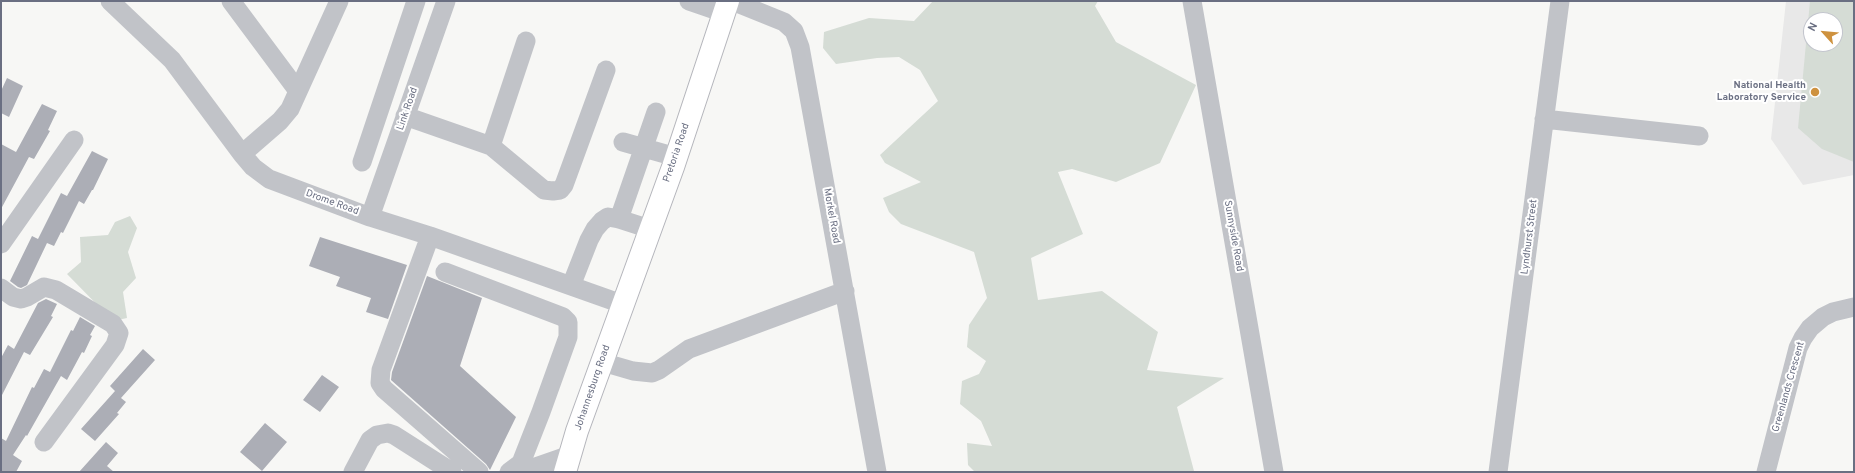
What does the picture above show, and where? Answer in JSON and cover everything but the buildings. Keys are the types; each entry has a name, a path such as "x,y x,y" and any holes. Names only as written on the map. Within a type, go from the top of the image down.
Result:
{"main road":[{"name":"Pretoria Road","path":"622,304 676,157 728,5"},
{"name":"Johannesburg Road","path":"568,463 622,304"}],"street":[{"name":"Drome Road","path":"110,1 172,60 242,154 260,174 277,183 370,217 430,236 622,304"},
{"path":"231,1 298,91"},
{"path":"242,154 280,122 290,109 339,1"},
{"path":"362,162 416,1"},
{"name":"Link Road","path":"370,217 446,1"},
{"name":"Morkel Road","path":"689,1 728,5 784,22 794,31 797,37 845,291 876,472"},
{"name":"Sunnyside Road","path":"1192,1 1274,472"},
{"name":"Lyndhurst Street","path":"1498,472 1560,1"},
{"path":"491,146 526,41"},
{"path":"384,97 407,111 491,146 544,190 553,191 560,190 564,186 606,70"},
{"path":"619,219 656,112"},
{"path":"1544,119 1699,136"},
{"path":"1,244 74,140"},
{"path":"623,142 676,157"},
{"path":"571,286 595,229 608,217 650,229"},
{"path":"430,236 381,370 380,383 384,389 479,472"},
{"path":"445,272 563,317 568,322 568,337 536,410 522,469 568,463"},
{"path":"3,295 21,299 44,287 56,290 113,324 119,333 115,345 44,442"},
{"path":"602,362 633,371 652,373 659,370 689,349 845,291"},
{"name":"Greenlands Crescent","path":"1766,472 1798,348 1803,338 1810,328 1823,317 1833,312 1854,306"},
{"path":"353,472 370,440 377,435 388,433 394,435 452,472"}],"shaded area":[{"path":"933,1 1098,1 1095,6 1116,42 1196,85 1160,163 1116,182 1072,169 1058,172 1083,234 1031,258 1038,300 1102,291 1158,332 1147,370 1224,378 1177,407 1194,471 1193,472 975,472 968,465 967,443 992,446 981,421 960,404 962,381 979,374 986,361 967,347 969,325 987,298 974,252 901,224 889,212 883,198 921,182 885,163 880,155 938,101 920,70 899,57 877,58 836,64 823,48 824,32 869,18 914,21"},
{"name":"National Health Laboratory Service","path":"1786,1 1854,1 1854,175 1803,185 1771,139"},
{"path":"1810,1 1854,1 1854,162 1822,149 1798,128 1805,52 1843,52 1843,12 1809,12"},
{"path":"130,216 137,228 128,252 136,278 123,292 127,318 113,321 67,274 81,262 80,237 108,235 115,222"}],"place":[{"name":"National Health Laboratory Service","path":"1815,92"}]}
